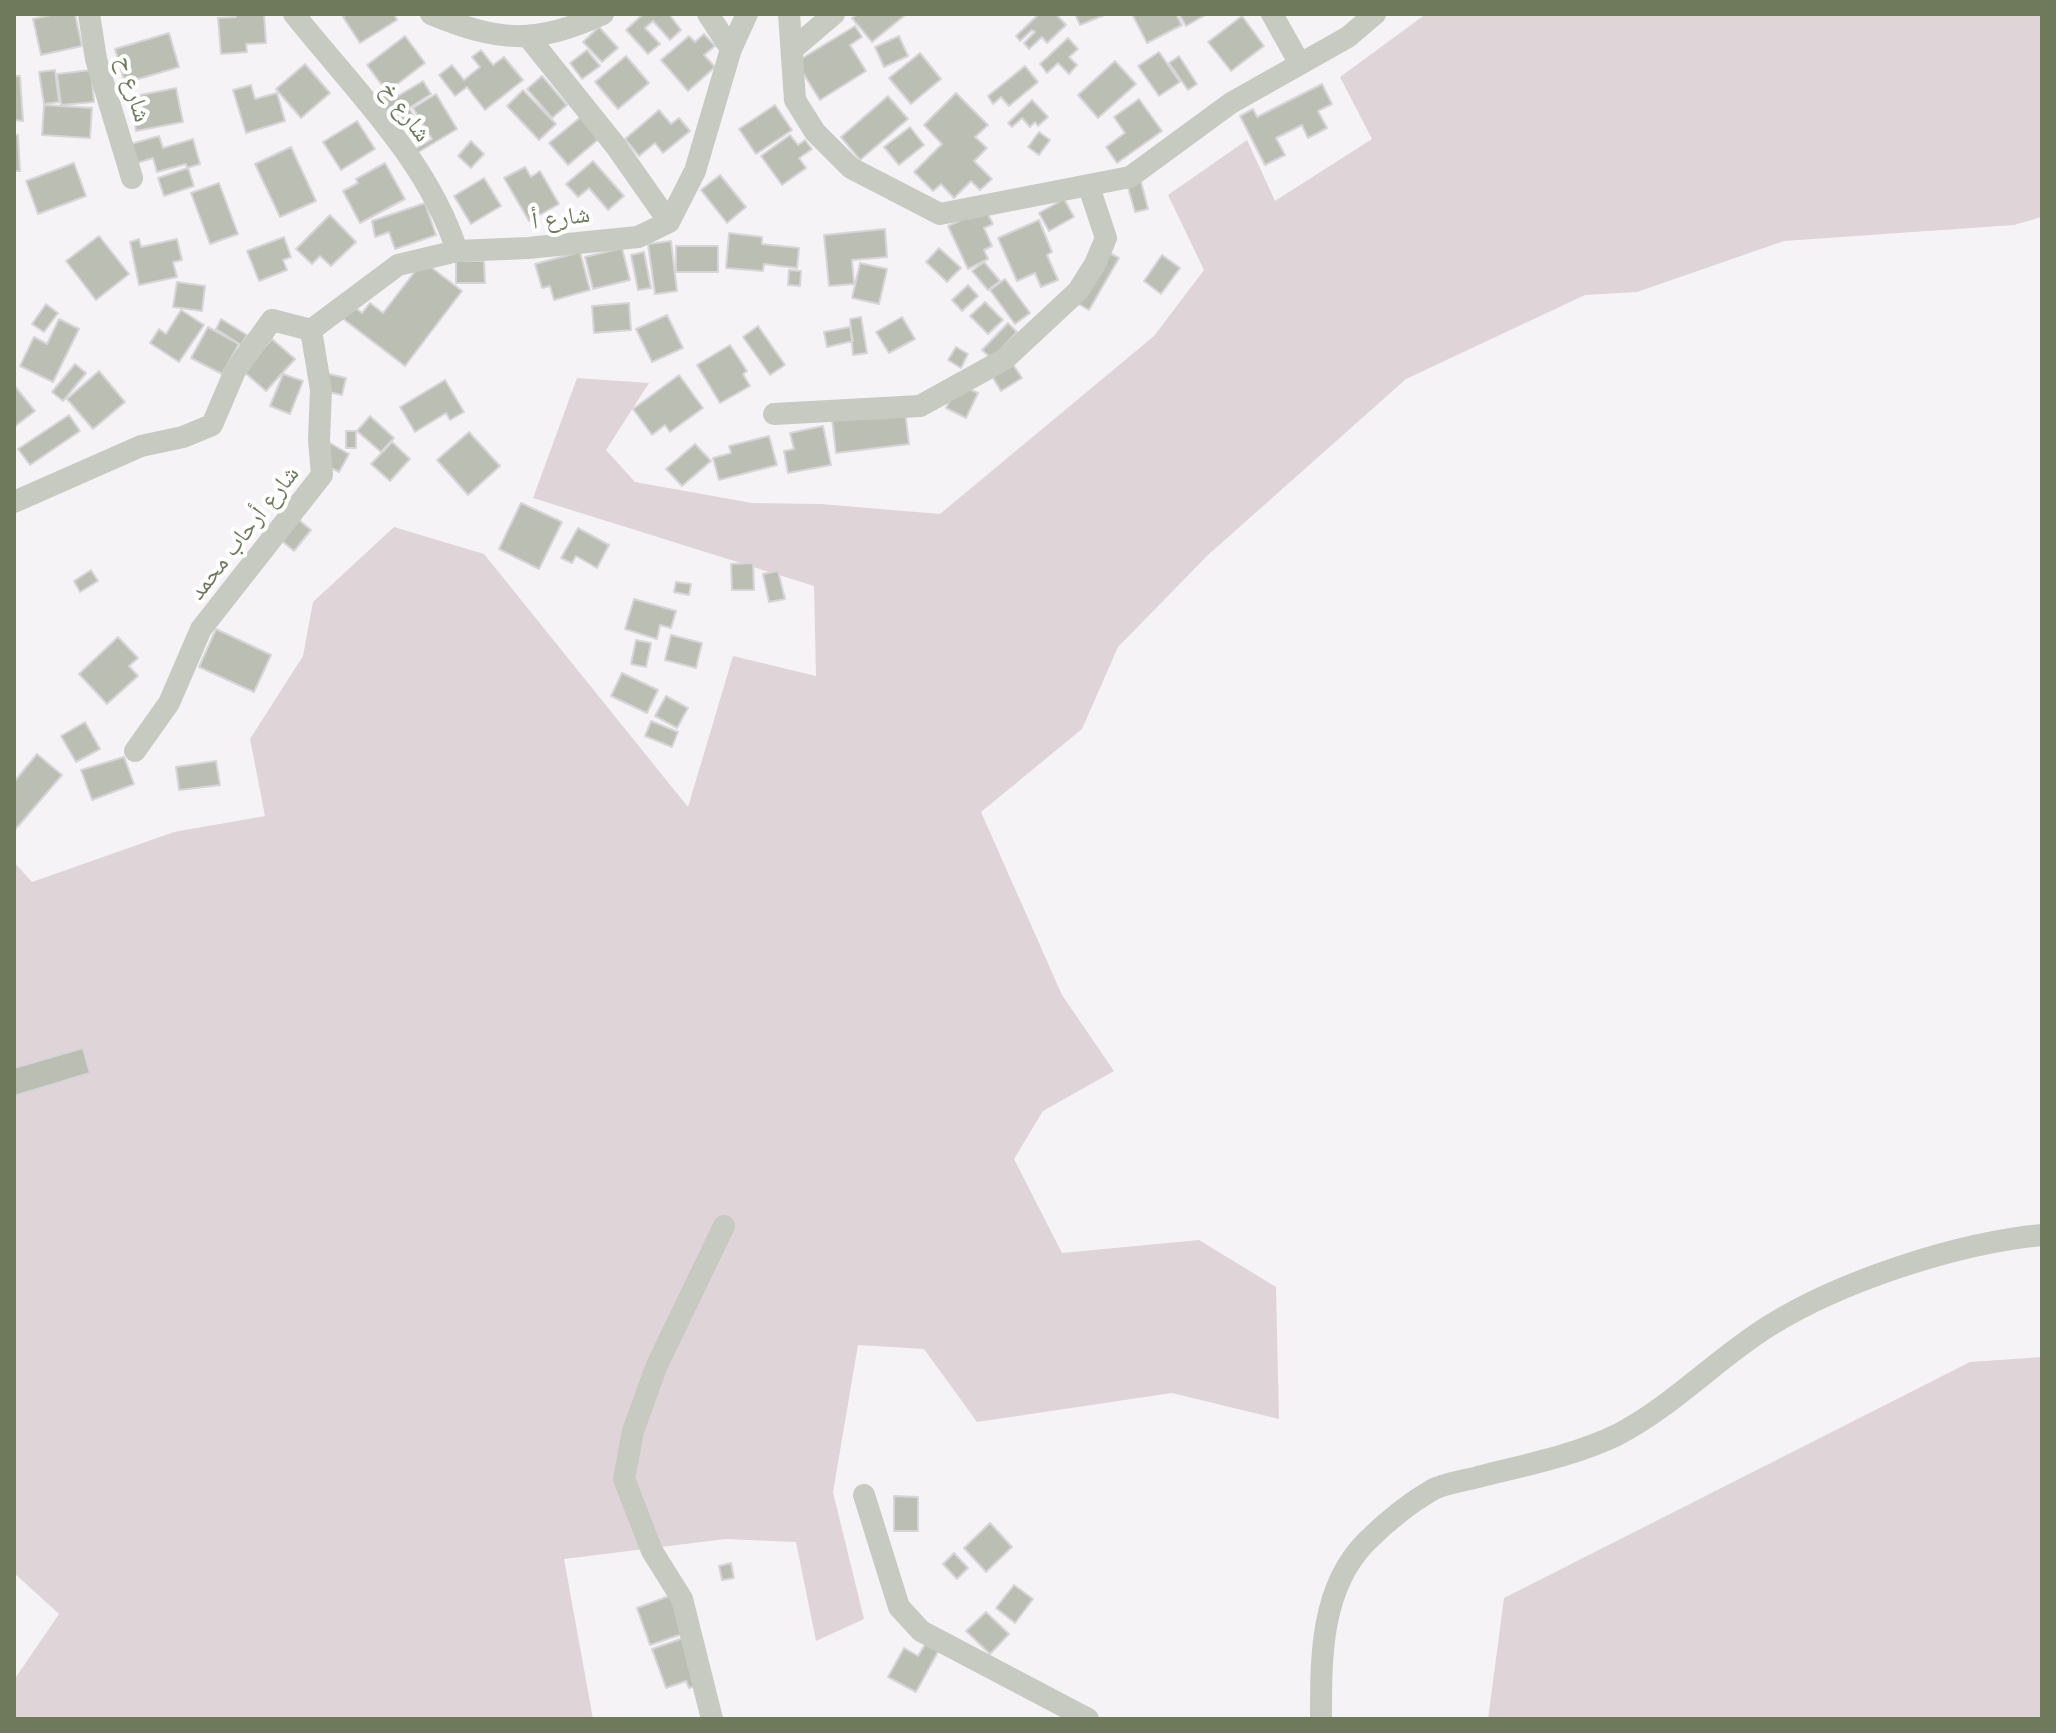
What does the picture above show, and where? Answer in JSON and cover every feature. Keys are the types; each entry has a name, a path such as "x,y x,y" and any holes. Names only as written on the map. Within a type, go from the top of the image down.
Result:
{"street":[{"name":"شارع ح","path":"89,14 96,59 132,178"},
{"name":"شارع خ","path":"294,14 374,112 418,173 447,219 457,251"},
{"path":"431,14 485,33 530,39 567,30 603,14"},
{"path":"708,14 731,49"},
{"path":"530,39 615,145 669,222 695,171 731,49 747,14"},
{"path":"789,14 795,100 815,132 851,168 940,214 1130,177 1231,103 1348,37 1375,14"},
{"path":"793,49 834,14"},
{"path":"1272,14 1300,64"},
{"path":"774,414 920,406 1005,359 1078,291 1095,264 1106,238 1089,187"},
{"name":"شارع أ","path":"311,330 398,265 457,251 528,248 638,237 669,222"},
{"path":"14,502 141,446 183,437 212,425 235,371 272,320 311,330"},
{"name":"شارع أرحاب محمد","path":"135,751 169,703 201,629 322,475 319,440 321,390 311,330"},
{"path":"712,1719 682,1599 652,1551 624,1479 633,1431 657,1365 724,1226"},
{"path":"1321,1719 1321,1647 1337,1585 1363,1545 1392,1517 1434,1489 1559,1457 1615,1435 1666,1406 1769,1326 1846,1289 1941,1254 1995,1240 2042,1235"},
{"path":"864,1495 899,1607 921,1631 1088,1719"}],"shaded area":[{"path":"1426,14 2042,14 2042,217 2014,225 1784,241 1637,292 1585,295 1406,379 1208,555 1118,647 1082,729 981,812 1062,995 1114,1071 1043,1111 1014,1159 1062,1253 1199,1240 1276,1287 1279,1419 1172,1393 977,1422 924,1349 858,1345 833,1492 864,1619 816,1641 796,1542 726,1539 564,1559 593,1719 14,1719 14,1680 59,1614 14,1573 14,862 32,882 174,832 265,816 250,739 303,656 313,602 394,527 484,554 688,807 733,656 816,676 814,586 533,498 577,378 649,383 606,450 635,482 752,503 821,504 940,514 1154,336 1204,270 1168,195 1247,140 1275,201 1372,139 1340,77"},
{"path":"2042,1357 2042,1719 1488,1719 1504,1598 1970,1362"}],"building":[{"path":"75,14 82,46 41,55 33,19"},
{"path":"236,14 264,14 266,43 246,44 247,52 221,54 218,18 236,17"},
{"path":"348,14 394,14 397,20 360,43 343,17"},
{"path":"643,14 669,14 681,30 670,40 653,21 645,28 660,44 648,54 626,30"},
{"path":"858,14 905,15 872,42 852,18"},
{"path":"1039,14 1056,14 1066,25 1047,43 1042,37 1029,49 1024,43 1035,32 1032,30 1020,41 1016,36"},
{"path":"1075,14 1107,14 1080,25"},
{"path":"1176,14 1182,25 1147,43 1133,16"},
{"path":"1179,14 1207,14 1186,26"},
{"path":"1242,16 1264,46 1231,71 1208,42"},
{"path":"855,26 862,37 850,45 866,71 820,100 796,62"},
{"path":"599,27 618,48 602,62 583,42"},
{"path":"169,33 179,67 125,83 115,49"},
{"path":"704,34 715,46 704,55 715,67 688,91 661,60 689,36 695,42"},
{"path":"405,36 425,63 387,92 367,65"},
{"path":"899,36 908,56 884,67 875,47"},
{"path":"1068,38 1078,49 1069,57 1077,65 1069,74 1058,63 1047,73 1040,64"},
{"path":"481,50 493,65 504,57 523,80 485,110 467,87 455,96 439,75 452,65 464,80 480,67 472,57"},
{"path":"587,50 600,66 582,79 570,63"},
{"path":"1159,52 1180,82 1159,96 1138,66"},
{"path":"920,53 941,79 911,104 889,78"},
{"path":"626,56 649,83 618,109 595,82"},
{"path":"1179,56 1197,84 1188,90 1169,63"},
{"path":"1115,61 1136,84 1098,118 1078,95"},
{"path":"305,64 330,93 301,118 276,89"},
{"path":"1025,66 1038,82 1009,106 1001,97 993,104 988,96"},
{"path":"55,70 59,102 44,104 39,72"},
{"path":"91,70 94,102 61,105 57,74"},
{"path":"14,76 20,76 23,121 14,120"},
{"path":"542,76 567,105 552,118 527,89"},
{"path":"423,81 431,94 409,108 416,120 397,132 377,99 388,92 393,99"},
{"path":"1322,84 1332,104 1318,111 1327,128 1308,138 1302,125 1276,138 1285,155 1265,165 1240,116 1253,109 1257,117"},
{"path":"251,85 255,99 277,93 285,121 246,133 233,90"},
{"path":"176,88 183,122 136,131 130,97"},
{"path":"523,90 556,124 539,140 507,106"},
{"path":"956,93 988,125 975,137 987,148 974,161 992,179 980,190 971,181 954,198 941,184 933,191 914,172 942,144 924,125"},
{"path":"436,94 457,129 417,153 415,149 432,139 413,108"},
{"path":"888,96 908,119 860,160 841,137"},
{"path":"1139,99 1162,131 1117,163 1106,147 1125,133 1114,117"},
{"path":"1032,100 1048,117 1038,126 1035,122 1030,127 1022,118 1012,127 1008,123"},
{"path":"44,105 92,108 90,138 42,135"},
{"path":"775,105 792,130 756,154 739,129"},
{"path":"659,110 671,124 679,118 690,131 663,153 655,143 639,156 625,139"},
{"path":"582,116 600,138 568,165 549,143"},
{"path":"357,121 375,149 341,170 323,142"},
{"path":"910,127 924,145 899,165 884,147"},
{"path":"1039,132 1050,140 1039,155 1028,147"},
{"path":"14,135 18,135 20,171 14,171"},
{"path":"790,135 798,145 805,140 812,149 799,158 806,168 782,185 761,156"},
{"path":"159,136 163,148 193,139 200,164 187,168 186,164 157,172 153,158 137,163 131,144"},
{"path":"471,141 484,154 471,168 458,156"},
{"path":"291,147 316,201 280,217 255,164"},
{"path":"593,161 624,196 608,210 589,188 578,197 566,184"},
{"path":"74,163 86,196 38,214 26,181"},
{"path":"385,163 405,199 360,223 343,191 358,183 356,179"},
{"path":"525,167 531,177 540,171 559,204 529,221 504,178"},
{"path":"188,168 194,186 164,196 158,178"},
{"path":"1139,174 1148,209 1135,212 1125,177"},
{"path":"720,175 746,207 727,223 701,190"},
{"path":"484,178 501,206 471,224 454,196"},
{"path":"219,183 238,234 210,244 191,193"},
{"path":"1064,199 1074,217 1049,231 1039,213"},
{"path":"425,203 436,235 395,249 389,232 375,237 372,221"},
{"path":"985,209 993,224 984,228 992,246 984,250 988,259 968,269 948,226"},
{"path":"330,215 356,242 331,266 320,256 312,264 296,249"},
{"path":"1039,220 1052,252 1047,255 1058,280 1041,287 1035,273 1017,281 998,238"},
{"path":"885,229 887,257 852,260 854,284 829,286 824,235"},
{"path":"729,233 762,237 762,244 799,248 797,268 764,264 763,271 726,268"},
{"path":"99,236 129,274 96,300 66,261"},
{"path":"284,237 291,257 283,260 287,270 259,281 247,251"},
{"path":"139,239 141,247 177,239 182,260 173,262 177,277 139,285 130,242"},
{"path":"671,241 677,291 655,294 648,244"},
{"path":"676,246 718,246 718,272 676,272"},
{"path":"622,248 630,280 593,289 585,257"},
{"path":"939,248 961,268 947,282 926,262"},
{"path":"1104,250 1119,258 1089,310 1075,302"},
{"path":"580,252 590,290 554,300 550,286 542,288 535,264"},
{"path":"644,252 651,288 638,290 631,255"},
{"path":"1162,255 1180,268 1161,294 1144,281"},
{"path":"423,261 462,291 405,366 342,318 352,305 362,313 370,303 383,313"},
{"path":"456,261 484,261 485,283 456,283"},
{"path":"984,262 1000,281 988,290 972,271"},
{"path":"860,263 887,269 879,304 852,298"},
{"path":"789,270 801,271 800,286 788,285"},
{"path":"1005,279 1030,313 1015,324 990,290"},
{"path":"177,282 205,286 202,311 173,307"},
{"path":"968,285 978,296 962,311 952,300"},
{"path":"985,302 1003,320 988,334 970,316"},
{"path":"629,303 631,330 594,333 592,306"},
{"path":"46,304 58,313 44,332 32,324"},
{"path":"181,310 204,325 179,362 150,343 159,329 166,334"},
{"path":"667,315 683,348 652,362 636,329"},
{"path":"861,317 867,353 853,355 850,319"},
{"path":"902,317 915,339 889,353 876,332"},
{"path":"59,319 79,329 53,382 20,366 34,337 47,344"},
{"path":"221,319 247,335 241,345 216,329"},
{"path":"1008,323 1017,332 992,359 982,350"},
{"path":"758,326 785,365 770,375 743,337"},
{"path":"208,327 239,344 222,374 191,358"},
{"path":"850,327 853,341 827,347 824,332"},
{"path":"272,339 295,359 266,391 243,371"},
{"path":"730,345 747,371 743,374 750,386 720,403 697,365"},
{"path":"956,347 968,354 961,368 948,360"},
{"path":"1010,360 1022,378 1001,391 990,373"},
{"path":"75,364 86,373 63,401 52,392"},
{"path":"99,371 125,402 93,429 67,399"},
{"path":"325,373 346,378 342,395 321,390"},
{"path":"283,374 303,381 290,414 270,406"},
{"path":"679,375 703,408 670,432 665,425 652,435 633,409"},
{"path":"445,380 464,412 450,420 446,413 415,432 400,407"},
{"path":"958,384 978,393 966,418 946,408"},
{"path":"14,385 35,411 14,427"},
{"path":"905,411 909,444 836,453 832,419"},
{"path":"69,415 80,431 30,465 18,449"},
{"path":"370,416 394,438 381,452 357,431"},
{"path":"823,426 831,465 788,473 784,451 794,449 790,433"},
{"path":"346,431 356,431 356,448 346,448"},
{"path":"469,432 500,466 468,495 437,460"},
{"path":"769,436 777,465 719,480 713,458 731,453 729,446"},
{"path":"328,442 349,454 339,472 318,461"},
{"path":"392,442 410,459 390,481 371,464"},
{"path":"695,444 711,461 682,486 666,469"},
{"path":"521,503 562,522 539,569 499,549"},
{"path":"299,520 311,530 294,551 282,541"},
{"path":"578,528 609,545 597,568 576,556 572,563 561,558"},
{"path":"753,563 754,590 732,590 731,564"},
{"path":"91,570 98,581 80,592 74,581"},
{"path":"778,571 785,599 769,602 763,574"},
{"path":"676,582 691,584 689,595 674,592"},
{"path":"634,599 676,611 671,628 660,625 657,639 625,629"},
{"path":"216,629 271,655 254,692 199,667"},
{"path":"671,635 702,643 696,668 665,660"},
{"path":"118,637 138,658 129,666 138,676 107,704 79,674"},
{"path":"636,640 651,643 646,667 631,664"},
{"path":"622,673 658,690 647,713 611,696"},
{"path":"666,696 688,708 677,728 655,716"},
{"path":"651,721 678,732 672,747 645,736"},
{"path":"85,722 100,749 76,762 61,736"},
{"path":"37,754 62,775 14,831 14,782"},
{"path":"124,757 134,784 92,800 81,770"},
{"path":"216,761 220,785 179,790 176,767"},
{"path":"83,1048 90,1073 14,1096 14,1068"},
{"path":"894,1496 918,1497 918,1531 894,1531"},
{"path":"990,1523 1012,1547 986,1572 964,1548"},
{"path":"954,1553 968,1568 957,1579 943,1564"},
{"path":"731,1563 734,1578 722,1580 719,1566"},
{"path":"1014,1585 1033,1599 1015,1623 996,1608"},
{"path":"672,1595 685,1633 650,1645 637,1608"},
{"path":"986,1612 1009,1634 990,1654 966,1631"},
{"path":"689,1636 705,1683 689,1688 686,1681 666,1688 652,1649"},
{"path":"926,1643 939,1650 916,1692 888,1677 904,1648 918,1656"}]}
